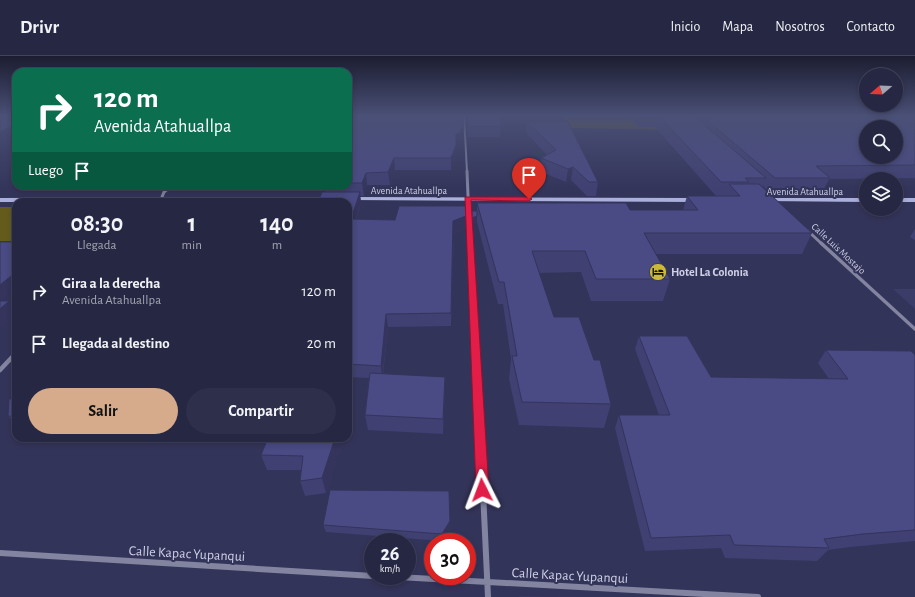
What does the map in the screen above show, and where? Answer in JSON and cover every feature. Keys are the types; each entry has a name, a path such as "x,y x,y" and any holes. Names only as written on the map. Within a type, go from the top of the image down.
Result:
{"main road":[{"name":"Avenida Atahuallpa","path":"352,199 467,198 704,200"},
{"path":"0,200 12,200"},
{"name":"Avenida Atahuallpa","path":"759,200 859,200"},
{"path":"903,200 915,200"}],"street":[{"path":"465,140 488,597"},
{"path":"768,195 780,205"},
{"name":"Calle Luis Mostajo","path":"804,227 915,329"},
{"path":"0,370 12,357"},
{"name":"Calle Kapac Yupanqui","path":"0,553 364,575"},
{"name":"Calle Kapac Yupanqui","path":"416,578 758,597"}],"shaded area":[{"path":"0,207 12,207 12,241 0,241"},
{"path":"893,289 915,289 915,309"}],"building":[{"path":"352,140 456,140 456,145 451,158 394,158 388,172 366,173 362,183 352,183"},
{"path":"546,140 577,140 598,182 589,182 573,167 568,169 541,158 556,150"},
{"path":"682,140 722,140 766,178 745,178 749,182 721,182"},
{"path":"731,140 859,140 859,164 903,164 903,140 915,140 915,165 816,166 830,178 775,178"},
{"path":"729,184 759,184 812,233 644,233 670,279 596,279 585,251 532,251 554,317 579,317 594,360 600,360 611,404 522,402 512,356 517,356 504,282 499,282 477,203 626,203 630,210 698,210 687,196 740,196"},
{"path":"322,192 360,192 352,216 352,198 320,198"},
{"path":"399,206 466,206 466,216 453,221 451,313 386,314 381,366 352,364 352,219 395,220"},
{"path":"472,211 477,211 477,216 472,218"},
{"path":"0,242 12,242 12,275 0,285"},
{"path":"0,301 9,301 0,309"},
{"path":"639,336 687,336 711,377 848,379 826,350 911,351 915,355 915,530 824,539 829,548 734,545 730,535 651,538 619,415 670,415"},
{"path":"370,373 445,377 443,419 365,415"},
{"path":"9,399 12,399 12,416 8,416"},
{"path":"266,442 334,442 322,478 300,481 303,456 261,455"},
{"path":"330,490 449,491 450,521 443,533 323,525"},
{"path":"519,596 586,597 519,597"}],"place":[{"name":"Hotel La Colonia","path":"658,272"}],"route":[{"path":"482,490 467,198 529,199"}]}
